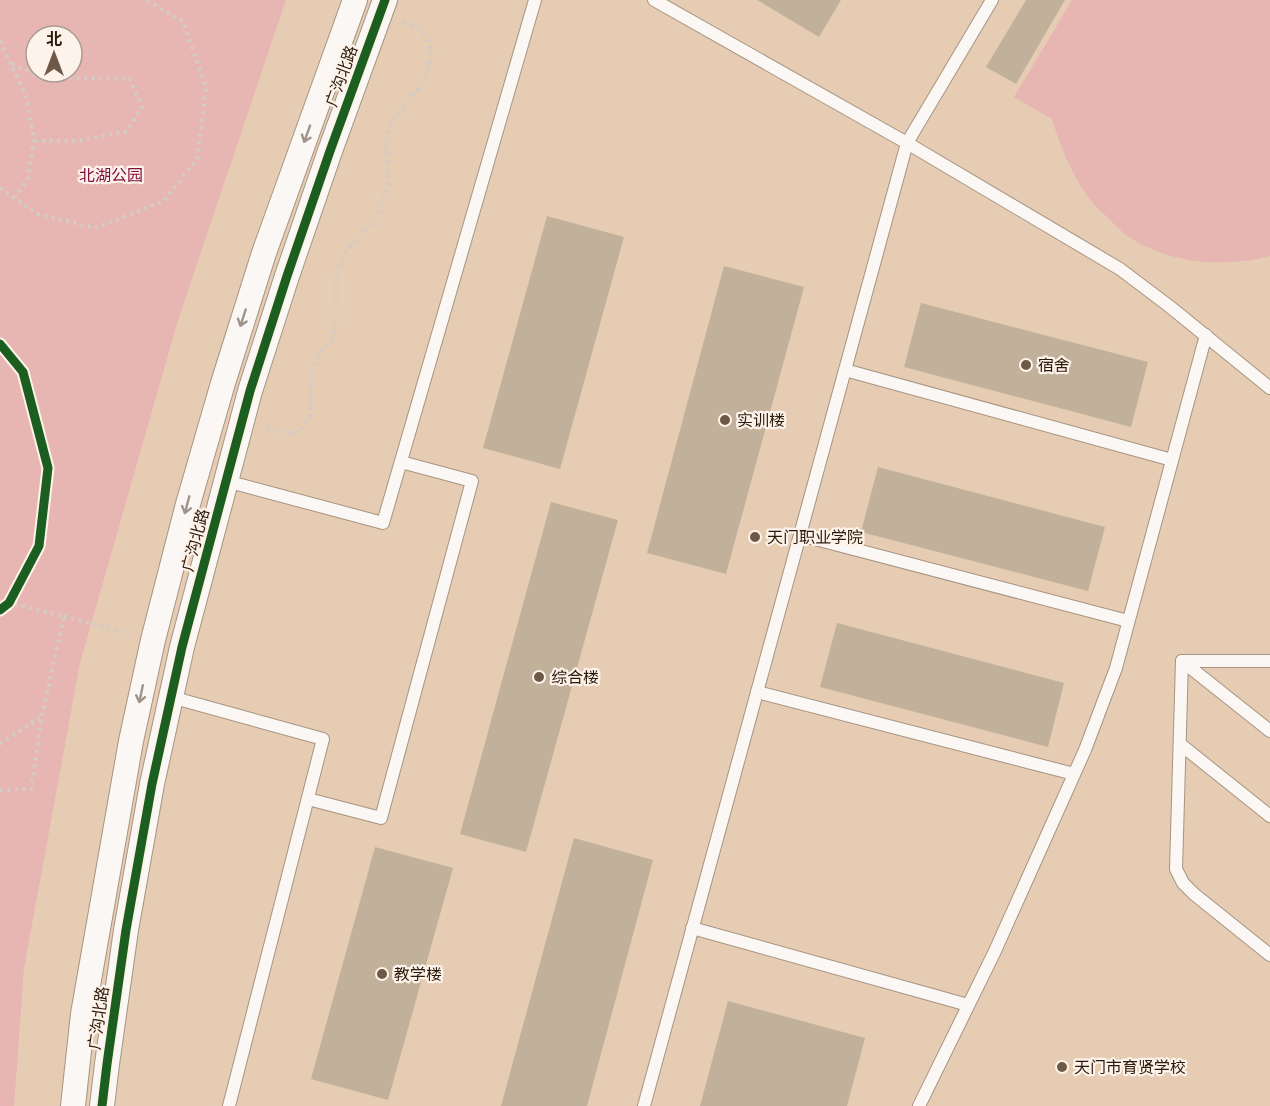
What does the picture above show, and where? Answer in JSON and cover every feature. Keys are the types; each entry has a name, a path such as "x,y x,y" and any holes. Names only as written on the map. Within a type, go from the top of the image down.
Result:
{"street":[{"name":"广沟北路","path":"73,1106 83,1014 104,890 131,741 153,640 188,504 264,253 355,0"},
{"name":"广沟北路","path":"102,1106 126,930 152,783 182,647 250,391 286,276 384,5"}],"lane":[{"path":"226,481 383,523 534,0"},
{"path":"654,0 907,143 1120,269 1147,288 1270,388"},
{"path":"644,1106 907,143 992,0"},
{"path":"919,1106 995,951 1085,750 1116,668 1206,335"},
{"path":"845,370 1172,460"},
{"path":"308,799 381,818 472,481 401,462"},
{"path":"800,535 1128,621"},
{"path":"1182,661 1270,661"},
{"path":"1182,661 1270,731"},
{"path":"1182,661 1176,869 1183,883 1194,894 1270,955"},
{"path":"757,692 1074,774"},
{"path":"171,697 324,739 229,1106"},
{"path":"1180,744 1270,816"},
{"path":"692,928 968,1005"}],"path":[{"path":"0,188 37,214 95,228 164,201 197,159 206,87 183,22 147,0"},
{"path":"242,420 293,434 301,431 310,415 312,370 319,354 333,338 336,318 336,274 344,254 377,218 389,182 386,143 392,123 428,70 431,53 429,41 419,29 384,5"},
{"path":"0,41 26,96 34,141 28,178 15,198"},
{"path":"12,64 41,77 130,79 142,107 127,131 78,141 34,141"},
{"path":"0,610 9,603 14,593"},
{"path":"9,603 153,640"},
{"path":"0,790 31,789 42,716 64,616"},
{"path":"0,744 42,716"}],"green space":[{"name":"北湖公园","path":"0,0 286,0 178,320 80,663 24,968 14,1106 0,1106"},
{"path":"1072,0 1270,0 1270,256 1253,260 1217,262 1182,259 1164,254 1128,237 1092,202 1068,162 1052,119 1014,97"}],"building":[{"path":"757,0 841,0 819,37"},
{"path":"1026,0 1065,0 1016,84 986,67"},
{"path":"547,216 624,237 560,469 483,448"},
{"name":"实训楼","path":"724,266 804,287 726,574 647,553"},
{"name":"宿舍","path":"921,303 1148,362 1131,427 904,367"},
{"path":"878,467 1105,527 1088,591 861,532"},
{"name":"综合楼","path":"551,502 618,520 526,852 460,834"},
{"path":"837,623 1064,683 1048,747 820,687"},
{"path":"574,838 653,860 587,1106 501,1106"},
{"name":"教学楼","path":"375,847 453,868 388,1100 311,1079"},
{"path":"728,1001 865,1038 847,1106 700,1106"}],"cycle path":[{"path":"102,1106 126,930 152,784 182,647 250,391 330,151 385,0"},
{"path":"0,344 23,372 48,468 39,546 9,603 0,610"}],"place":[{"name":"宿舍","path":"1026,365"},
{"name":"实训楼","path":"725,420"},
{"name":"天门职业学院","path":"755,537"},
{"name":"综合楼","path":"539,677"},
{"name":"教学楼","path":"382,974"},
{"name":"天门市育贤学校","path":"1062,1067"}]}
